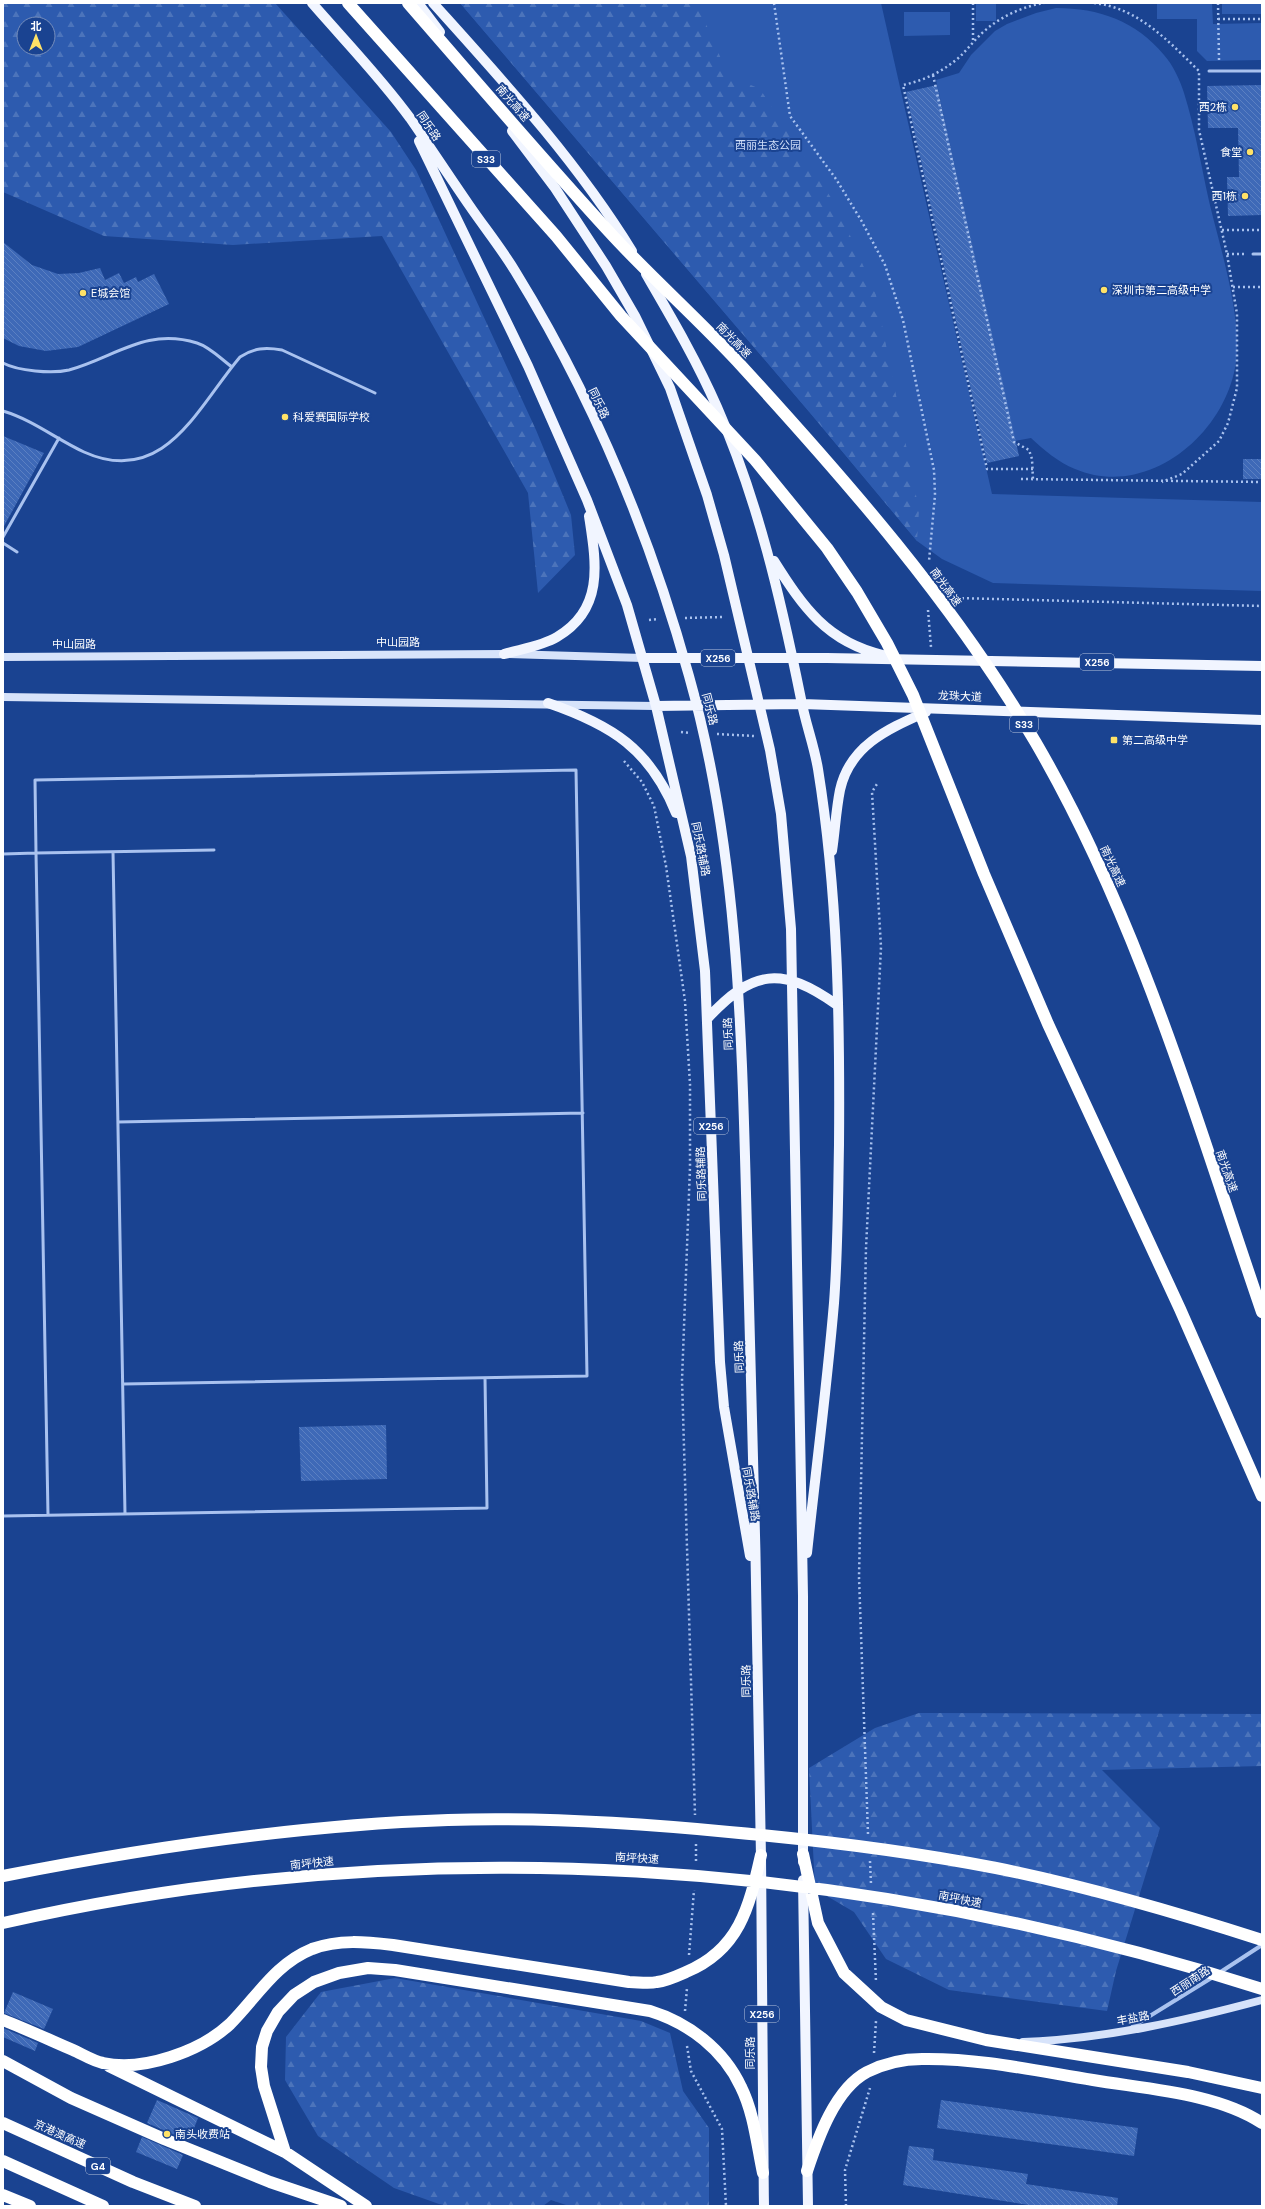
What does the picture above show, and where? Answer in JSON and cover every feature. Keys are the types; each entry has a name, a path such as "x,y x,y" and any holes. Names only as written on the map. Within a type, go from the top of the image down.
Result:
{"highway":[{"name":"S33","path":"348,3 556,236 621,316 755,460 827,548 857,592 887,643 913,695 984,874 1048,1024 1180,1309 1262,1496"},
{"name":"南光高速","path":"408,3 616,238 735,359 876,517 920,572 1013,705 1037,745 1079,824 1122,917 1162,1022 1262,1312"},
{"path":"3,1876 97,1857 195,1842 334,1826 449,1820 555,1820 643,1824 792,1838 895,1851 996,1868 1090,1890 1262,1940"},
{"path":"803,1854 818,1923 844,1973 881,2007 906,2020 942,2030 1005,2042 1188,2072 1262,2088"},
{"path":"103,2063 128,2065 156,2062 184,2052 208,2040 229,2025 271,1976 291,1960 312,1949 332,1943 362,1942 393,1945 629,1982 656,1982 696,1968 717,1955 730,1940 753,1891 761,1855"},
{"name":"南坪快速","path":"3,1923 105,1903 208,1887 336,1873 445,1867 654,1871 773,1882 877,1896 966,1913 1060,1932 1262,1989"},
{"path":"284,2152 264,2086 261,2067 262,2048 267,2031 278,2012 294,1994 314,1982 339,1973 368,1968 395,1970 650,2011 682,2018 714,2048 729,2066 742,2087 750,2113 763,2173"},
{"path":"3,2020 103,2063 284,2152 366,2206"},
{"path":"807,2171 827,2119 852,2085 865,2073 896,2061 922,2059 987,2063 1166,2093 1222,2105 1244,2112 1262,2123"},
{"path":"3,2061 71,2098 164,2139 270,2182 341,2206"},
{"name":"京港澳高速","path":"3,2123 133,2182 195,2206"},
{"path":"3,2162 103,2206"},
{"path":"3,2195 30,2206"}],"main road":[{"name":"同乐路","path":"312,3 407,114 513,268 551,332 594,421 637,517 664,595 689,677 706,746 723,849 735,945 740,1020 752,1409 756,1598 761,1855 763,2173"},
{"path":"418,3 554,188 606,266 635,316 670,388 707,495 724,555 770,750 787,870 791,929 803,1596 803,1854 808,2206"},
{"path":"433,3 505,83 565,155 613,220 634,254 678,328 717,408 743,472 774,573 802,704 817,765 830,865 840,1080 836,1265 803,1596"},
{"path":"407,114 528,366 587,500 596,567 594,586 586,610 574,624 556,638 504,654"},
{"name":"同乐路辅路","path":"587,500 613,564 644,658 691,856 703,956 707,1019 720,1362 725,1413 756,1598"},
{"path":"765,547 797,597 811,614 845,641 868,652 892,658 932,661"},
{"name":"中山园路","path":"3,656 504,654 644,658 793,658"},
{"name":"X256","path":"793,658 1262,666"},
{"path":"3,697 656,706"},
{"path":"548,704 583,715 609,729 630,744 650,765 668,794 691,856"},
{"name":"龙珠大道","path":"656,706 802,704 937,707 1262,720"},
{"path":"830,865 840,791 845,774 853,759 861,748 874,738 895,726 937,707"},
{"path":"707,1019 735,991 750,983 765,979 783,978 802,983 816,990 837,1004"},
{"name":"丰盐路","path":"1005,2042 1058,2041 1127,2031 1221,2011 1262,2000"},
{"name":"X256","path":"763,2173 764,2206"}],"street":[{"name":"西丽南路","path":"1127,2031 1262,1945"}],"lane":[{"path":"1209,71 1262,71"},
{"path":"1253,254 1262,254"},
{"path":"3,363 11,367 39,371 68,370 126,346 152,341 175,339 198,344 217,355 232,367"},
{"path":"3,411 16,415 94,456 111,460 130,460 150,456 165,448 179,435 240,357 251,350 267,348 282,350 375,393"},
{"path":"3,537 59,438"},
{"path":"3,543 17,552"},
{"path":"48,1516 35,780 576,770 587,1376 123,1384"},
{"path":"3,854 214,850"},
{"path":"113,852 125,1514"},
{"path":"118,1122 583,1113"},
{"path":"3,1516 487,1508 485,1378"}],"path":[{"path":"774,3 790,116 836,179 861,220 885,265 903,320 934,470 935,495 929,563"},
{"path":"973,3 973,44"},
{"path":"1033,469 988,469 903,85 923,80 955,61 988,28 1010,14 1044,3"},
{"path":"1094,3 1134,15 1157,31 1199,71 1199,130 1227,254 1237,314 1237,388 1228,423 1219,441 1205,456 1182,474 1162,482"},
{"path":"1218,3 1219,71"},
{"path":"1218,19 1262,19"},
{"path":"933,74 1014,442 1029,450 1033,469 1033,480"},
{"path":"1222,230 1262,230"},
{"path":"1227,254 1253,254"},
{"path":"1233,287 1262,287"},
{"path":"1021,480 1262,482"},
{"path":"956,598 1262,606"},
{"path":"927,602 932,661"},
{"path":"683,618 726,617"},
{"path":"649,620 663,619"},
{"path":"681,732 696,733"},
{"path":"712,734 759,736"},
{"path":"621,757 642,782 654,806 666,866 684,1001 690,1084 690,1167 682,1380 695,1817"},
{"path":"866,1807 859,1577 866,1248 881,947 872,792 877,784"},
{"path":"696,1837 696,1865"},
{"path":"689,1958 694,1888"},
{"path":"682,2018 687,1982"},
{"path":"686,2044 691,2071 722,2129 726,2206"},
{"path":"845,2170 846,2206"}],"green space":[{"path":"3,3 275,3 391,132 416,170 536,430 571,515 575,555 538,593 528,493 382,236 233,245 104,236 3,192"},
{"name":"西丽生态公园","path":"460,3 881,3 992,494 1262,502 1262,591 993,583 942,559 917,541 811,414"},
{"path":"460,3 697,3 728,75 760,89 839,210 876,295 919,510 917,541 811,414"},
{"path":"976,3 996,3 996,21 976,21"},
{"path":"1157,3 1212,3 1213,24 1262,23 1262,60 1207,61 1197,51 1197,19 1157,19"},
{"path":"1222,3 1262,3 1262,14 1222,14"},
{"name":"深圳市第二高级中学","path":"1056,8 1102,14 1129,25 1153,43 1173,68 1188,106 1234,306 1237,349 1235,368 1227,393 1214,417 1197,438 1177,456 1153,468 1128,476 1102,476 1075,469 1057,459 1031,438 1015,441 936,80 959,73 971,55 995,31 1007,24 1036,13"},
{"path":"904,12 950,12 950,35 904,36"},
{"path":"919,1713 1262,1714 1262,1766 1102,1770 1160,1828 1116,1971 1107,2011 949,1990 886,1959 854,1912 815,1889 809,1768 875,1728"},
{"path":"395,1978 641,2021 670,2033 683,2091 709,2128 709,2206 569,2206 551,2200 543,2206 448,2206 394,2188 318,2136 285,2080 286,2037 321,1992"}],"building":[{"path":"937,85 1019,456 987,463 906,92"},
{"name":"食堂","path":"1262,85 1262,215 1228,216 1227,177 1239,177 1238,128 1208,128 1207,86"},
{"name":"E城会馆","path":"3,242 32,265 58,274 79,273 100,268 105,280 119,273 124,283 136,277 138,282 154,274 169,304 78,347 46,351 19,346 3,338"},
{"path":"3,436 44,453 3,528"},
{"path":"1243,459 1262,459 1262,479 1243,479"},
{"path":"386,1425 387,1479 301,1481 299,1427"},
{"path":"13,1992 53,2009 44,2029 4,2013"},
{"path":"3,2028 38,2043 35,2051 3,2037"},
{"path":"157,2100 198,2118 189,2141 147,2123"},
{"path":"941,2100 1138,2128 1134,2156 937,2128"},
{"path":"142,2137 183,2155 177,2169 136,2152"},
{"path":"909,2146 934,2149 933,2160 1028,2174 1026,2184 1118,2198 1117,2206 1035,2206 903,2185"}],"place":[{"name":"西2栋","path":"1235,107"},
{"name":"食堂","path":"1250,152"},
{"name":"西1栋","path":"1245,196"},
{"name":"深圳市第二高级中学","path":"1104,290"},
{"name":"E城会馆","path":"83,293"},
{"name":"科爱赛国际学校","path":"285,417"},
{"name":"第二高级中学","path":"1114,740"},
{"name":"南头收费站","path":"167,2134"}]}
